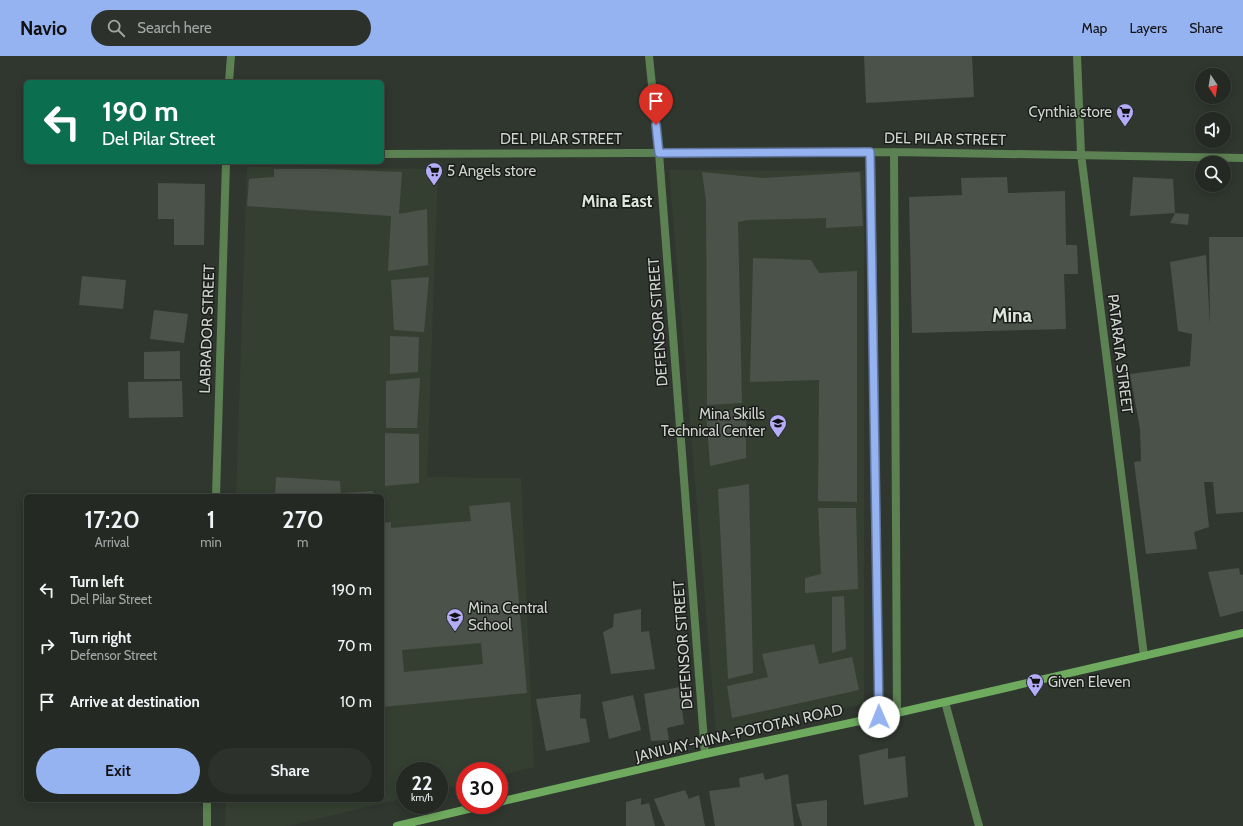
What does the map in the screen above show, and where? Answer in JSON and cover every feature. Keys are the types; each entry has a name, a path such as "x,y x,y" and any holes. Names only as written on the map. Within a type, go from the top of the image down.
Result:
{"main road":[{"name":"JANIUAY-MINA-POTOTAN ROAD","path":"508,800 705,754 897,713 1243,634"},
{"path":"397,826 456,812"}],"street":[{"path":"229,80 231,56"},
{"name":"DEFENSOR STREET","path":"649,56 659,153 705,754"},
{"name":"PATARATA STREET","path":"1077,56 1081,154 1144,656"},
{"path":"870,152 879,717"},
{"path":"894,152 897,713"},
{"name":"DEL PILAR STREET","path":"384,154 894,152 1081,154 1243,158"},
{"name":"LABRADOR STREET","path":"216,494 226,164"},
{"path":"945,702 979,826"},
{"path":"206,826 207,802"}],"shaded area":[{"name":"Mina Central School","path":"247,167 438,169 427,477 521,478 534,767 508,774 508,762 456,762 456,786 448,788 448,762 396,762 396,800 287,826 225,826 226,802 384,802 384,494 236,494"},
{"name":"Mina Skills Technical Center","path":"669,170 864,171 864,704 716,734"}],"building":[{"path":"864,56 972,56 974,97 866,103"},
{"path":"274,169 402,172 399,214 427,209 428,265 388,271 391,216 247,206 249,179 274,177"},
{"path":"702,172 763,178 860,172 863,226 826,228 826,218 748,220 738,222 742,403 707,405 706,201"},
{"path":"1007,177 1008,193 1065,191 1066,245 1077,245 1078,274 1064,274 1066,329 912,333 909,197 962,195 961,178"},
{"path":"1133,177 1173,179 1175,213 1130,216"},
{"path":"158,183 205,184 204,245 174,245 174,219 158,219"},
{"path":"1175,213 1189,214 1188,225 1170,223"},
{"path":"1209,237 1243,237 1243,512 1216,514 1213,482 1204,482 1209,527 1194,532 1197,549 1146,554 1134,462 1141,461 1140,429 1130,374 1190,366 1192,334 1178,331 1170,262 1206,255 1210,326"},
{"path":"753,258 811,260 819,273 857,271 857,502 818,501 819,380 750,382"},
{"path":"82,276 126,280 123,309 79,305"},
{"path":"429,277 424,332 394,330 391,280"},
{"path":"154,310 188,314 184,343 150,339"},
{"path":"390,336 419,337 418,372 390,374"},
{"path":"180,351 180,379 144,379 144,352"},
{"path":"420,378 417,428 386,428 386,381"},
{"path":"182,381 183,417 129,418 128,382"},
{"path":"746,409 746,458 710,466 706,412"},
{"path":"385,433 419,434 419,483 385,486"},
{"path":"276,477 340,481 341,494 275,494"},
{"path":"749,484 753,673 728,679 718,489"},
{"path":"373,491 373,494 341,493"},
{"path":"510,502 527,693 384,707 384,523 391,522 391,528 471,521 469,506","holes":["481,643 483,664 404,672 402,650"]},
{"path":"818,508 856,508 858,589 805,593 805,578 821,574"},
{"path":"1239,568 1240,574 1243,575 1243,611 1220,617 1208,572"},
{"path":"844,596 846,649 832,653 832,597"},
{"path":"641,609 641,632 649,631 655,669 611,674 603,632 613,627 614,614"},
{"path":"814,644 819,664 852,657 859,690 732,718 727,686 768,677 762,654"},
{"path":"685,686 690,705 682,709 684,724 667,728 669,740 651,741 644,694"},
{"path":"581,694 580,718 586,719 590,742 546,751 536,699"},
{"path":"633,695 641,730 609,739 602,702"},
{"path":"888,748 888,759 905,756 908,797 864,805 859,755"},
{"path":"763,773 765,780 788,774 794,826 715,826 709,791 740,787 739,778"},
{"path":"685,790 689,799 699,795 705,826 665,826 654,799"},
{"path":"641,798 641,805 649,803 655,826 626,826 626,802"},
{"path":"827,800 827,826 802,826 796,804"}],"place":[{"name":"Cynthia store","path":"1125,127"},
{"name":"5 Angels store","path":"434,186"},
{"name":"Mina Skills Technical Center","path":"778,438"},
{"name":"Mina Central School","path":"455,632"},
{"name":"Given Eleven","path":"1035,697"}],"district":[{"name":"Mina East","path":"617,201"},
{"name":"Mina","path":"1012,315"}],"route":[{"path":"656,125 659,153 870,152 879,717"}]}
